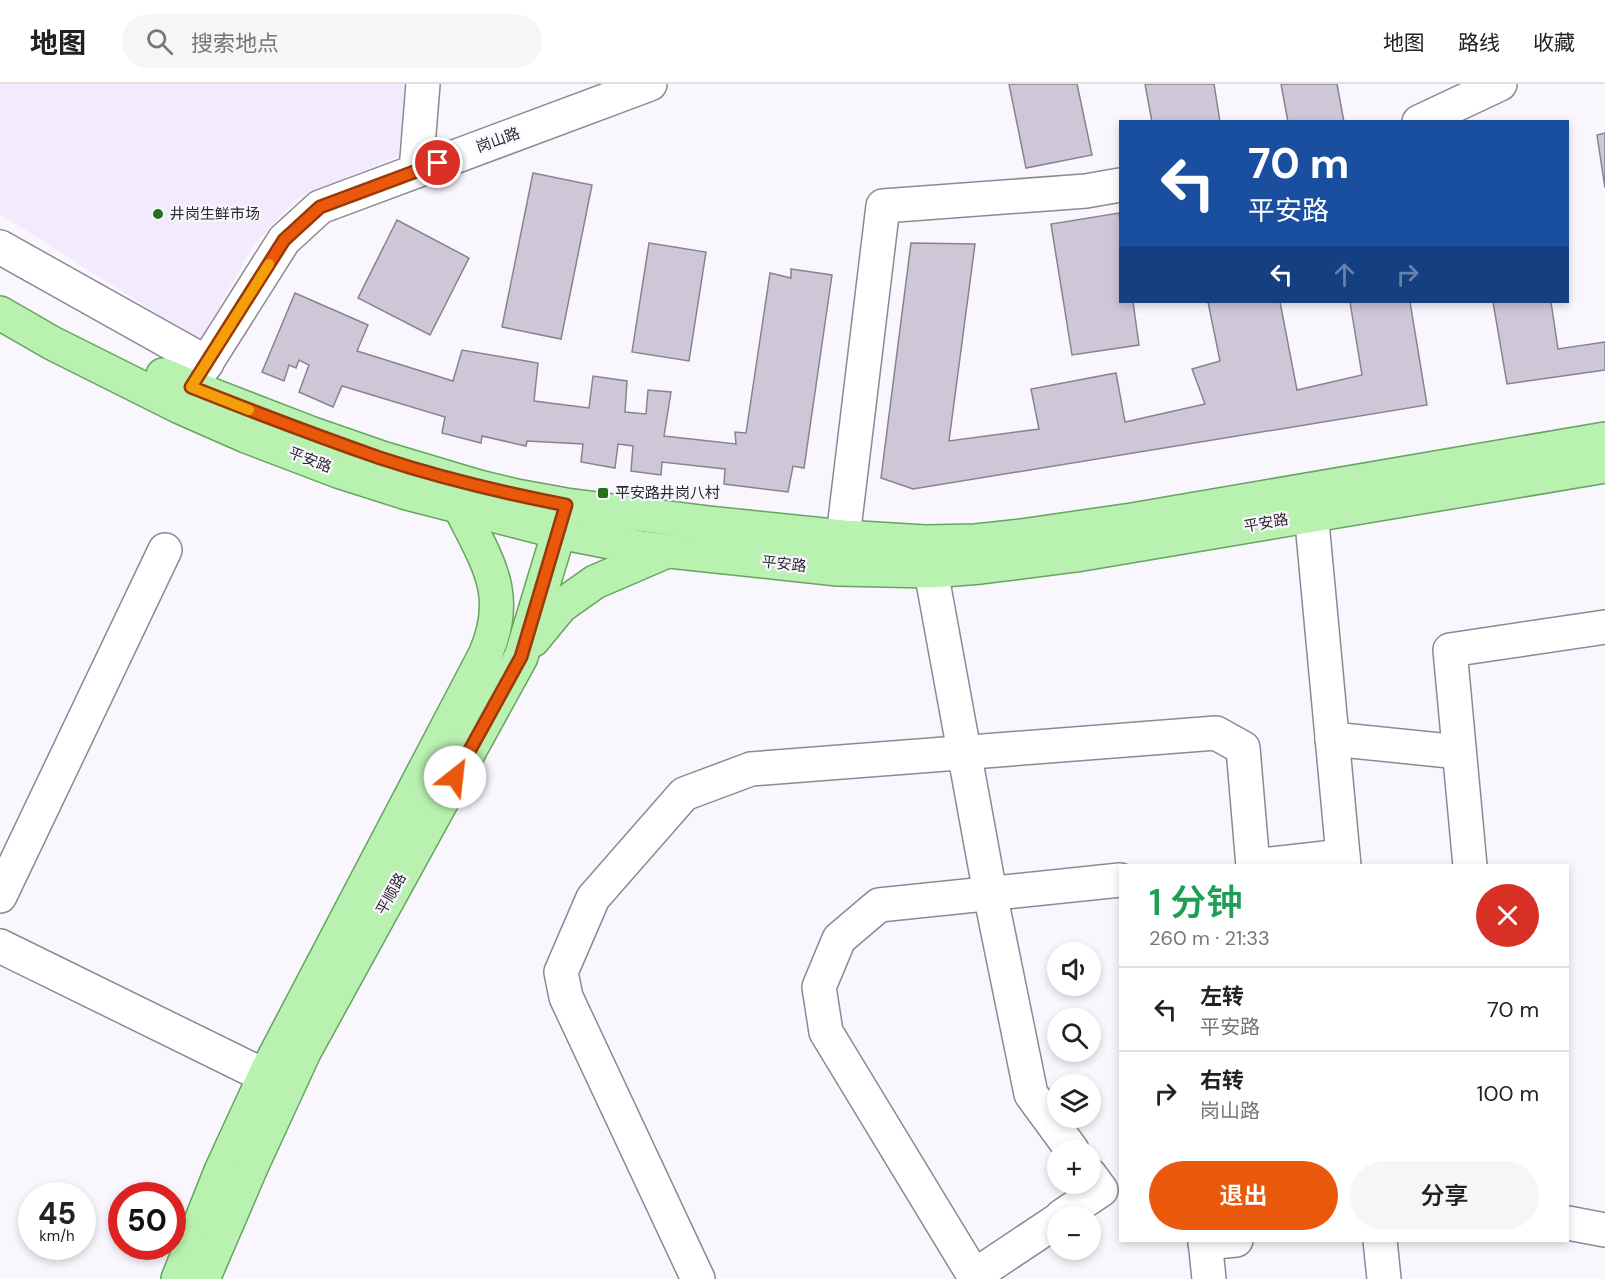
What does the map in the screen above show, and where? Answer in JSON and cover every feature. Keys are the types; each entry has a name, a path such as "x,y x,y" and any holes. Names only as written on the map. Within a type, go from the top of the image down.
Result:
{"main road":[{"name":"平安路","path":"2,306 118,354 199,375 310,433 382,459 480,487 641,548 838,569 931,571 1076,555 1605,439"},
{"name":"平安路","path":"2,306 52,343 152,394 246,436 338,471 460,507 563,519 709,523 843,537 925,542 987,540 1131,520 1310,503 1605,466"},
{"name":"平顺路","path":"178,1279 221,1171 265,1076 493,637 498,610 495,583 460,507"},
{"name":"平顺路","path":"203,1279 304,1052 521,657 563,519"},
{"path":"521,657 539,631 561,606 595,582 667,551"}],"street":[{"path":"416,171 423,84"},
{"name":"岗山路","path":"199,375 284,240 320,207 650,84"},
{"path":"1423,120 1500,84"},
{"path":"843,537 883,206 1086,191 1119,185"},
{"path":"0,247 199,375"},
{"path":"1290,864 1344,861 1310,503"},
{"path":"0,896 165,550"},
{"path":"931,571 990,893 1031,1094 1065,1140"},
{"path":"1470,864 1450,650 1605,627"},
{"path":"699,1279 566,997 561,972 593,898 684,794 751,770 1216,733 1243,748 1254,864"},
{"path":"1332,740 1460,752"},
{"path":"1047,1228 975,1278 826,1032 819,987 839,939 879,905 1119,880"},
{"path":"0,946 265,1076"},
{"path":"1077,1206 1095,1194"},
{"path":"1569,1223 1605,1230"},
{"path":"1209,1279 1215,1242"},
{"path":"1380,1242 1384,1279"}],"shaded area":[{"name":"井岗生鲜市场","path":"0,84 406,84 399,156 298,198 255,243 200,341 0,214"}],"building":[{"path":"1009,84 1077,84 1092,155 1026,168"},
{"path":"1145,84 1214,84 1220,120 1152,120"},
{"path":"1281,84 1337,84 1344,120 1288,120"},
{"path":"1605,133 1605,188 1597,135"},
{"path":"533,173 592,185 561,339 502,327"},
{"path":"1119,213 1119,303 1133,303 1139,345 1072,355 1051,224"},
{"path":"397,220 469,258 430,335 358,298"},
{"path":"649,243 706,252 689,361 632,352"},
{"path":"911,243 975,244 949,441 1039,429 1031,389 1116,373 1125,422 1205,404 1192,369 1220,361 1208,303 1280,303 1297,390 1362,375 1350,303 1410,303 1427,405 913,489 881,478"},
{"path":"791,269 832,275 804,468 793,466 788,492 724,484 725,469 662,462 661,475 631,471 633,446 618,444 615,468 581,462 583,444 527,441 526,446 482,436 481,443 442,433 445,417 342,386 333,407 299,392 309,365 299,360 296,368 289,365 284,381 262,372 295,293 368,325 357,351 453,381 462,350 538,363 534,401 589,408 593,376 627,381 625,412 646,414 648,390 671,392 664,436 736,444 735,432 746,433 770,273 791,278"},
{"path":"1493,303 1551,303 1558,349 1605,342 1605,370 1507,384"}],"slow traffic":[{"path":"249,410 191,387 269,264"}],"place":[{"name":"井岗生鲜市场","path":"158,214"},
{"name":"平安路井岗八村","path":"603,493"}],"route":[{"path":"438,163 320,207 284,240 191,387 382,459 516,496 566,505 521,657 455,777"}]}
